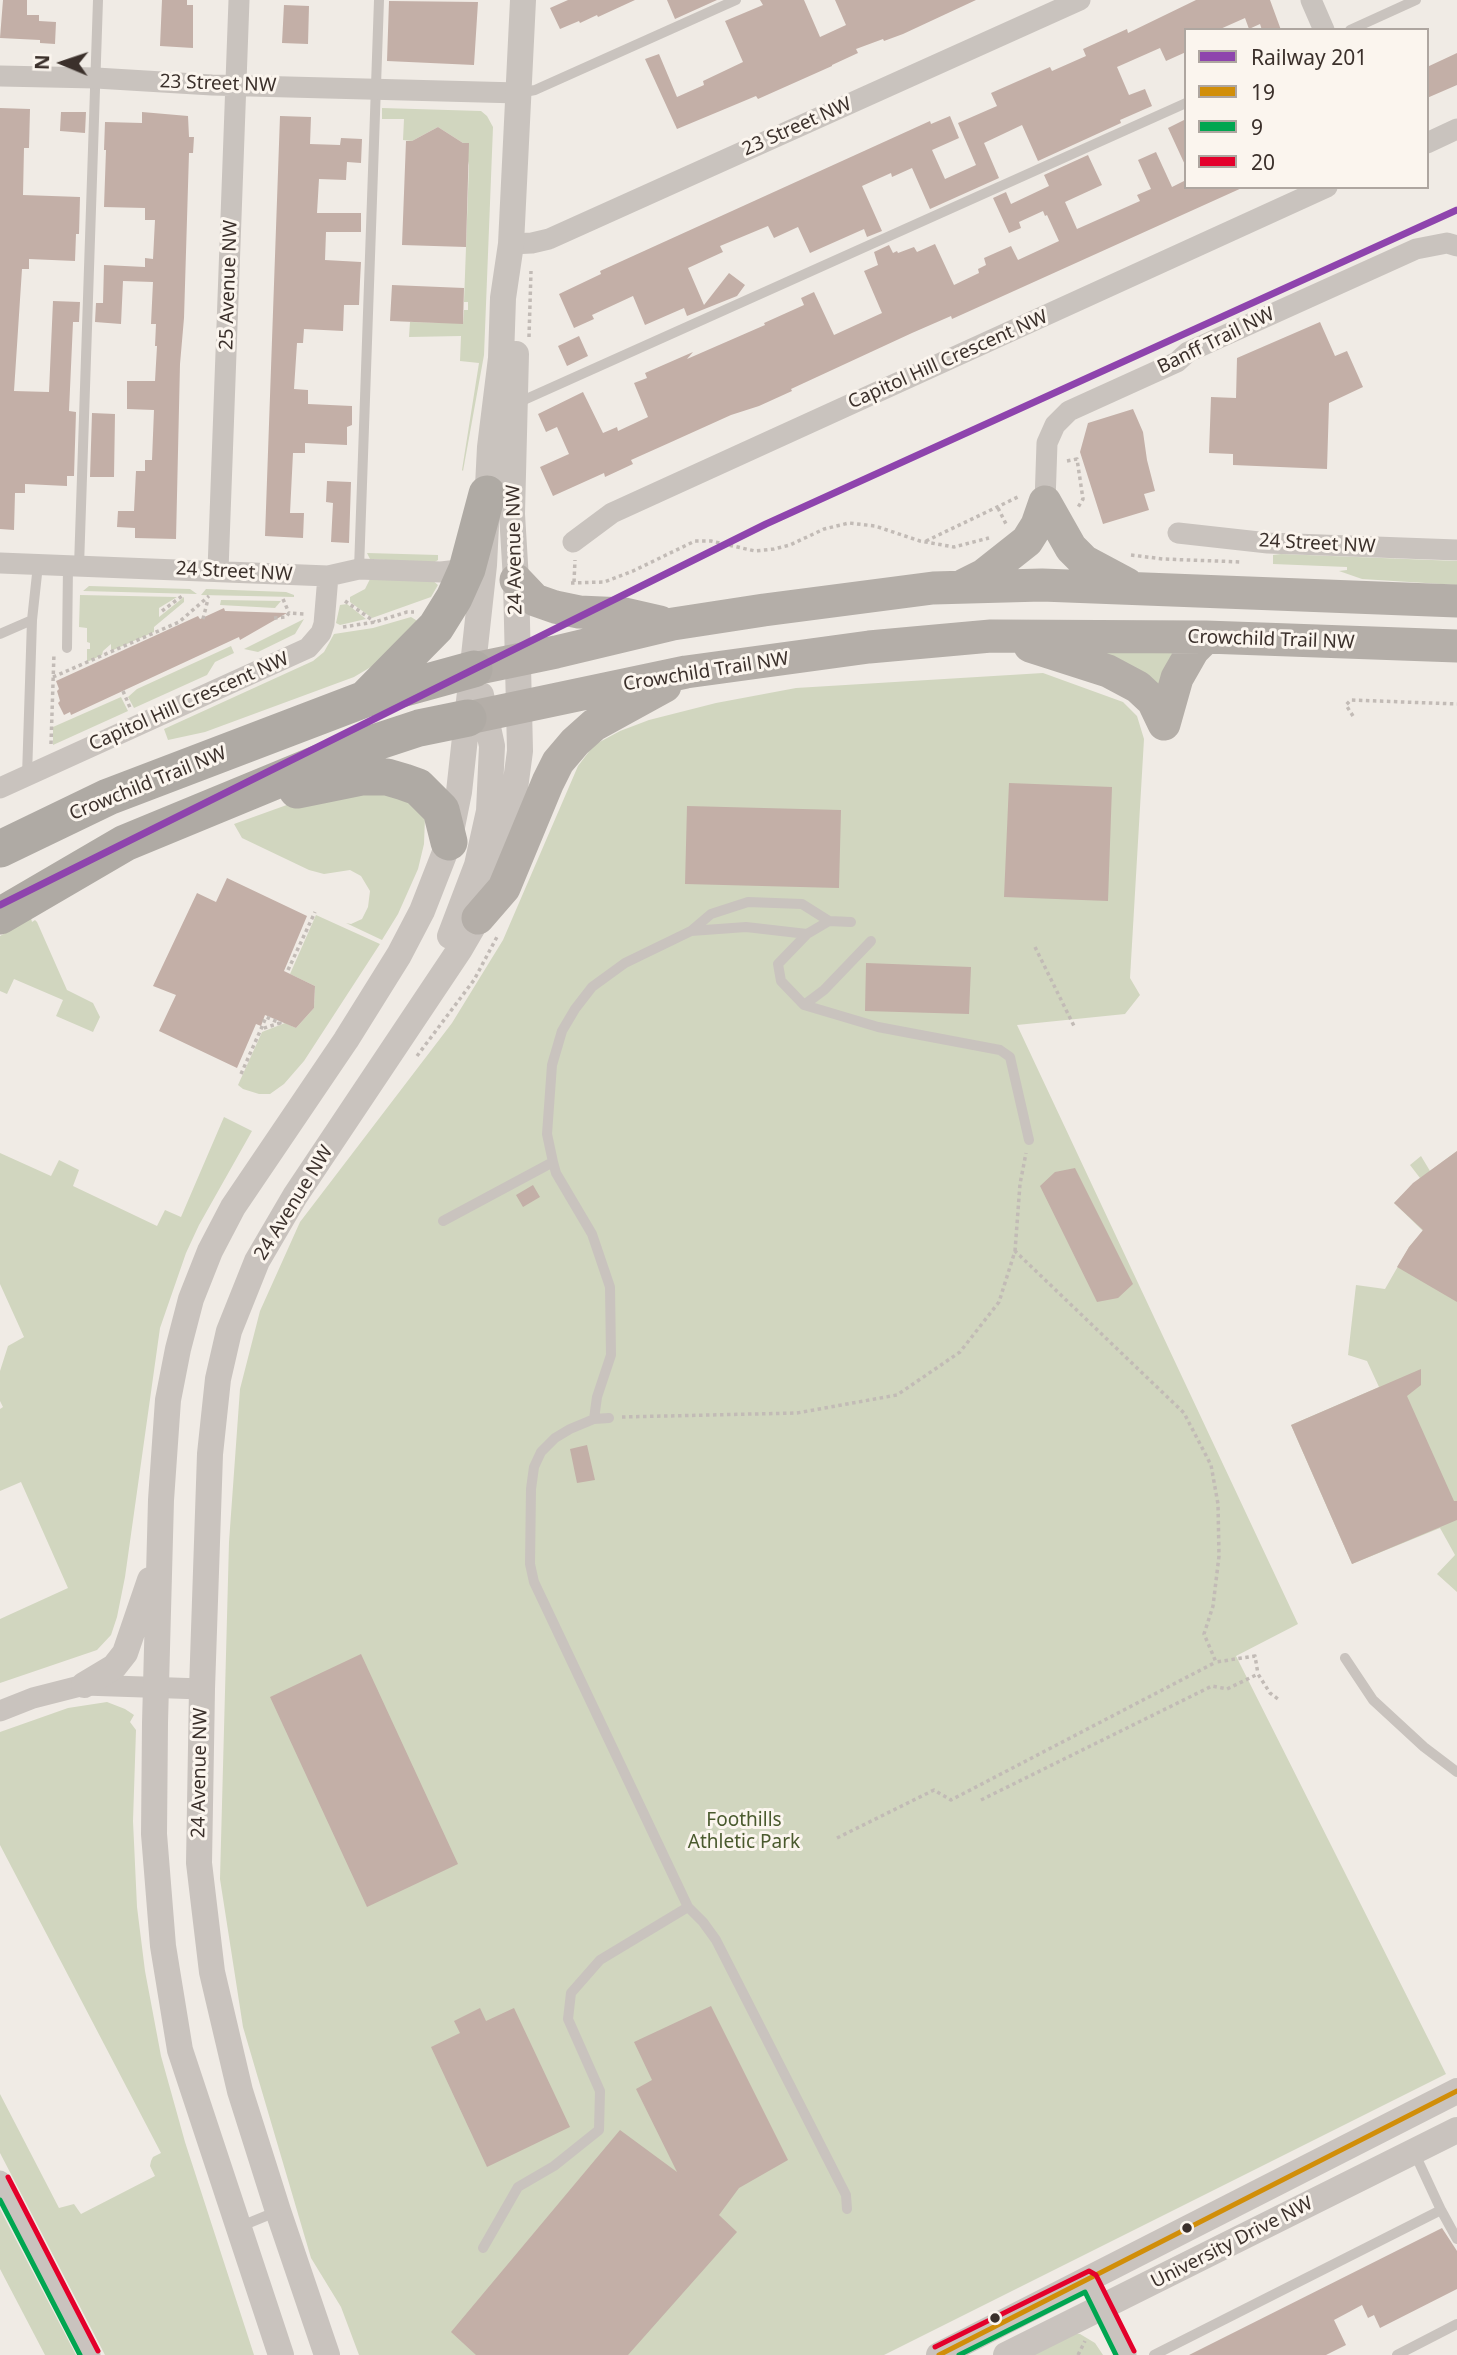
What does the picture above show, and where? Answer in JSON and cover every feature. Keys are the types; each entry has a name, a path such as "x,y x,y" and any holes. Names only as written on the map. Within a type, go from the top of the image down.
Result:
{"highway":[{"path":"366,699 436,627 454,598 467,569 487,494"},
{"path":"961,587 985,575 1027,541 1048,503"},
{"path":"1048,503 1071,548 1084,561 1132,587"},
{"path":"516,580 535,600 555,607 579,612 625,614 673,624"},
{"name":"Crowchild Trail NW","path":"0,849 108,797 366,699 496,665 673,624 764,610 961,587 1132,587 1457,601"},
{"path":"991,636 1056,653 1108,671 1138,687 1153,701 1164,724 1177,678 1193,650 1206,637"},
{"name":"Crowchild Trail NW","path":"0,916 125,843 343,753 419,728 686,672 869,647 991,636 1206,637 1457,646"},
{"path":"489,925 558,762 594,725 653,694 686,672"},
{"path":"264,787 293,791 372,776 404,782 418,787 441,810 449,842"}],"street":[{"name":"25 Avenue NW","path":"218,570 239,0"},
{"name":"24 Avenue NW","path":"327,2355 240,2091 212,1972 199,1863 210,1454 218,1379 237,1307 257,1261 281,1217 442,975 489,925 518,774 520,707 496,665 484,565 490,447 501,358 503,298 511,244 523,0"},
{"name":"23 Street NW","path":"511,244 549,239 1080,0"},
{"path":"1311,0 1323,28"},
{"name":"23 Street NW","path":"0,76 519,93"},
{"path":"1429,142 1457,129"},
{"name":"Capitol Hill Crescent NW","path":"573,542 612,513 1323,189"},
{"name":"Banff Trail NW","path":"1048,503 1046,452 1051,432 1060,419 1077,405 1177,362 1188,352 1416,249 1447,243 1457,246"},
{"name":"24 Avenue NW","path":"496,665 516,580 512,513 518,300 511,244"},
{"path":"281,2355 180,2050 163,1946 154,1834 155,1686 168,1400 188,1312 210,1251 233,1207 346,1040 399,955 442,865 477,716 496,665 494,650 501,358"},
{"name":"24 Street NW","path":"1178,533 1268,543 1457,550"},
{"name":"24 Street NW","path":"0,564 328,576 359,569 441,572 467,569"},
{"path":"321,633 328,576"},
{"name":"Capitol Hill Crescent NW","path":"0,788 308,648 321,633"},
{"path":"442,975 446,946 463,906 486,831 492,746 477,716"},
{"path":"84,1685 114,1667 125,1653 160,1551"},
{"path":"0,1711 33,1698 84,1685 202,1689"},
{"name":"University Drive NW","path":"939,2355 1457,2091"},
{"name":"University Drive NW","path":"1006,2355 1457,2130"},
{"path":"0,2181 90,2355"},
{"path":"1089,2280 1126,2355"}],"lane":[{"path":"66,648 74,566 98,0"},
{"path":"359,569 379,0"},
{"path":"519,93 535,90 736,0"},
{"path":"1354,28 1416,0"},
{"path":"515,404 1184,104"},
{"path":"27,776 32,620 38,565"},
{"path":"0,634 32,620"},
{"path":"594,1419 597,1397 611,1355 610,1287 592,1234 556,1173 547,1134 552,1065 562,1031 592,987 625,962 691,931 711,914 748,902 802,904 829,920 851,922"},
{"path":"829,920 807,934 778,964 781,982 804,1005 878,1027 1000,1050 1010,1058 1029,1140"},
{"path":"691,931 746,927 807,934"},
{"path":"804,1005 824,990 871,941"},
{"path":"443,1221 553,1162"},
{"path":"609,1418 594,1419 555,1438 541,1452 534,1467 530,1564 534,1582 688,1908 716,1940 846,2195 846,2209"},
{"path":"1345,1658 1373,1699 1424,1747 1457,1772"},
{"path":"483,2248 518,2188 554,2166 599,2130 600,2091 568,2019 571,1993 600,1960 688,1908"},
{"path":"1413,2152 1457,2239"},
{"path":"1161,2353 1441,2210"},
{"path":"239,2227 278,2211"},
{"path":"1397,2355 1457,2324"}],"path":[{"path":"924,542 999,508 1083,499 1077,459 1058,463"},
{"path":"999,508 1010,531"},
{"path":"567,583 604,582 695,541 711,541 755,551 774,549 790,545 824,529 849,523 875,526 924,542 954,547 999,534"},
{"path":"1121,553 1163,559 1250,562"},
{"path":"162,611 182,596"},
{"path":"53,677 179,622 209,596 204,619"},
{"path":"283,599 289,613"},
{"path":"345,601 375,622"},
{"path":"321,633 335,628 375,622 407,612 421,615"},
{"path":"274,618 286,617 289,613 306,614"},
{"path":"51,748 54,646"},
{"path":"123,691 131,712"},
{"path":"1353,716 1346,705 1351,700 1457,704"},
{"path":"288,970 315,912"},
{"path":"410,1066 474,980 489,925"},
{"path":"1035,947 1075,1028"},
{"path":"241,1074 266,1017 280,1023 261,1030"},
{"path":"609,1418 797,1413 897,1395 960,1352 999,1302 1015,1251 1020,1184 1029,1140"},
{"path":"1015,1251 1184,1413 1211,1465 1218,1504 1219,1556 1213,1606 1205,1634 1216,1662"},
{"path":"837,1838 934,1790 951,1800 1216,1662 1255,1656 1258,1674 1270,1693 1278,1699"},
{"path":"981,1800 1212,1686 1227,1689 1258,1674"},
{"path":"1078,2355 1087,2335"}],"green space":[{"path":"382,108 481,111 493,127 484,355 463,471 479,363 460,361 461,336 409,337 410,322 463,323 464,310 468,310 468,302 464,302 469,165 463,143 438,127 412,141 403,140 404,119 382,119"},
{"path":"367,553 438,555 438,560 433,563 370,559"},
{"path":"1273,555 1457,561 1457,585 1362,579 1339,571 1347,570 1347,567 1273,564"},
{"path":"370,579 432,580 438,585 431,597 372,618 350,602 350,597 365,589"},
{"path":"89,586 190,589 197,594 83,591"},
{"path":"206,589 286,592 294,597 201,595"},
{"path":"80,595 177,597 159,608 159,617 184,597 184,602 154,627 154,632 111,651 111,644 102,655 87,662 90,643 87,642 87,628 79,627"},
{"path":"221,600 281,601 275,608 220,605"},
{"path":"347,604 366,619 340,625 336,623 340,605"},
{"path":"411,617 419,622 386,658 354,677 205,732 168,740 164,729 313,661 324,652 334,634 373,628"},
{"path":"304,619 295,634 258,652 244,649"},
{"path":"231,646 234,653 215,662 207,675 134,708 128,697 137,689"},
{"path":"1087,653 1172,653 1172,654 1160,694"},
{"name":"Foothills Athletic Park","path":"1043,673 1123,702 1137,716 1144,739 1130,978 1140,995 1125,1014 1017,1025 1298,1624 1236,1656 1446,2074 884,2355 359,2355 341,2307 311,2258 243,2027 220,1879 229,1542 240,1389 260,1311 300,1222 452,1023 503,940 578,766 594,745 649,720 716,703 796,688"},
{"path":"121,697 128,711 53,745 53,727"},
{"path":"345,784 402,788 425,817 424,844 418,869 398,914 382,940 346,923 351,924 362,919 368,907 370,891 361,876 350,870 324,874 309,870 242,838 234,824"},
{"path":"316,915 380,944 304,1061 284,1084 270,1094 243,1089 238,1085 262,1032 285,1023 296,1028 314,1008 315,986 290,974"},
{"path":"31,918 32,922 37,922 67,990 93,1003 100,1017 93,1032 56,1016 63,1000 14,979 7,994 0,991 0,936"},
{"path":"224,1117 252,1131 199,1225 186,1253 160,1328 125,1577 111,1635 97,1650 0,1683 0,1619 68,1588 21,1482 0,1491 0,1409 3,1407 0,1401 0,1371 8,1346 24,1337 0,1284 0,1153 51,1176 59,1160 79,1170 73,1186 157,1226 165,1210 181,1217"},
{"path":"1457,1151 1457,1592 1437,1574 1455,1555 1440,1528 1352,1564 1291,1425 1379,1387 1367,1361 1348,1355 1356,1285 1385,1289 1409,1247 1423,1231 1394,1203 1420,1178 1410,1165 1421,1156 1430,1171"},
{"path":"107,1702 134,1715 130,1722 136,1730 133,1821 137,1907 145,1971 161,2056 185,2142 254,2355 105,2355 0,2153 0,2094 59,2208 74,2204 81,2214 155,2176 150,2166 151,2161 161,2153 0,1845 0,1732 68,1708"},
{"path":"0,2209 76,2355 45,2355 0,2269"},
{"path":"1072,2333 1080,2334 1095,2343 1103,2355 1031,2355"}],"building":[{"path":"3,0 27,0 27,15 39,15 39,21 56,22 55,44 40,43 40,40 0,38"},
{"path":"162,0 187,0 187,5 193,5 193,48 160,46"},
{"path":"568,0 635,0 598,17 597,15 560,29 550,8"},
{"path":"667,0 717,0 675,19"},
{"path":"760,0 804,0 820,37 846,25 835,0 976,0 903,34 856,49 858,53 758,99 756,96 677,129 645,59 659,54 677,97 704,85 703,81 743,62 725,21 763,5"},
{"path":"1196,0 1270,0 1280,28 1261,28 1260,24 1249,28 1245,18 1222,28 1184,28 1184,53 1166,61 1160,48 1117,67 1129,95 1145,89 1152,106 1120,120 1121,123 1038,161 1022,125 984,143 999,178 930,209 912,168 892,177 891,173 862,186 882,231 867,237 864,229 810,253 798,227 774,238 768,226 720,246 723,252 688,268 704,305 729,273 745,285 737,296 687,316 684,308 645,325 633,296 592,315 594,319 574,328 559,294 601,274 600,271 930,121 931,124 950,116 959,138 932,150 945,179 976,165 958,123 997,106 991,93 1050,67 1052,71 1086,56 1083,49 1127,29 1128,33"},
{"path":"389,1 478,2 474,65 387,61"},
{"path":"284,5 309,6 308,44 282,43"},
{"path":"1457,53 1457,85 1429,97 1429,66"},
{"path":"0,108 30,109 29,148 24,148 23,195 80,197 75,261 29,259 29,269 22,269 14,391 49,392 53,301 80,302 79,322 73,322 69,411 76,412 74,476 67,476 67,486 25,484 25,493 15,493 14,530 0,529"},
{"path":"61,112 86,112 85,133 60,131"},
{"path":"142,112 188,116 189,137 194,137 193,153 189,153 176,539 135,538 135,528 117,527 118,511 134,511 136,471 145,471 145,460 152,460 154,410 127,409 127,381 155,381 156,324 151,324 153,282 123,281 121,324 95,322 96,303 103,303 104,265 145,267 145,258 153,259 155,220 145,220 145,208 104,207 105,122 142,123"},
{"path":"280,116 311,117 310,144 340,145 341,138 362,139 361,163 347,162 346,180 319,179 317,213 361,213 361,232 326,232 325,260 361,262 359,305 344,305 343,331 304,329 303,343 297,343 294,389 308,390 308,404 352,406 352,425 347,427 347,445 305,443 305,453 293,453 290,513 304,513 303,538 265,536"},
{"path":"1184,120 1184,163 1168,128"},
{"path":"438,127 463,143 469,143 466,247 402,245 406,141 412,141"},
{"path":"1156,152 1172,187 1184,181 1184,189 1240,189 952,319 951,316 912,333 759,406 731,415 631,460 633,464 605,477 604,473 553,496 540,467 569,454 557,427 546,432 538,414 583,392 603,433 617,427 618,431 648,417 634,383 647,378 645,373 693,352 687,359 765,325 764,323 804,305 801,298 814,292 834,335 882,313 864,271 878,265 874,252 889,245 893,253 914,247 917,252 935,244 954,285 979,273 978,269 986,265 984,258 1011,246 1018,260 1059,241 1043,211 1019,222 1021,228 1009,233 993,198 1006,192 1011,204 1049,186 1044,175 1088,155 1102,185 1065,202 1077,229 1140,201 1137,195 1151,189 1138,160"},
{"path":"392,285 464,288 463,324 390,321"},
{"path":"1320,322 1335,356 1347,351 1363,387 1329,403 1327,469 1233,465 1233,454 1209,453 1211,397 1236,398 1237,358"},
{"path":"579,336 588,356 567,366 558,346"},
{"path":"1133,409 1143,432 1155,491 1144,494 1149,510 1103,524 1080,452 1088,423"},
{"path":"92,413 115,414 114,477 90,477"},
{"path":"327,481 351,482 349,543 331,542 333,503 326,502"},
{"path":"224,608 225,611 287,613 240,640 239,637 71,715 70,712 64,715 58,703 59,689 56,681 198,616 200,619"},
{"path":"1009,783 1112,787 1108,901 1004,897"},
{"path":"687,806 841,810 839,888 685,884"},
{"path":"227,878 307,916 284,971 315,986 314,1008 296,1028 265,1015 261,1026 256,1024 237,1068 159,1031 176,995 153,986 197,893 216,902"},
{"path":"866,963 971,967 969,1014 865,1011"},
{"path":"1457,1151 1457,1302 1397,1267 1423,1230 1394,1203 1413,1183"},
{"path":"1075,1168 1133,1284 1118,1298 1097,1302 1040,1186 1055,1172"},
{"path":"533,1185 540,1197 523,1207 516,1195"},
{"path":"1421,1369 1421,1385 1407,1396 1454,1501 1457,1501 1457,1520 1352,1564 1291,1425"},
{"path":"587,1445 595,1480 577,1483 570,1449"},
{"path":"361,1654 458,1864 367,1907 270,1697"},
{"path":"711,2006 788,2160 739,2188 719,2215 737,2232 628,2355 476,2355 451,2332 620,2130 677,2172 636,2089 652,2080 634,2042"},
{"path":"480,2008 486,2021 514,2008 570,2127 487,2167 431,2047 460,2033 454,2021"},
{"path":"1442,2228 1457,2251 1457,2289 1380,2328 1374,2315 1368,2318 1362,2305 1334,2320 1346,2345 1326,2355 1189,2355"}],"rail line":[{"name":"201","path":"0,905 766,524 1457,210"}],"transit line":[{"name":"19","path":"939,2355 1457,2091"},
{"name":"20","path":"8,2177 98,2351"},
{"name":"9","path":"0,2200 80,2355"},
{"name":"20","path":"935,2347 1089,2271 1096,2275 1134,2351"},
{"name":"9","path":"959,2355 1085,2292 1116,2355"}]}
